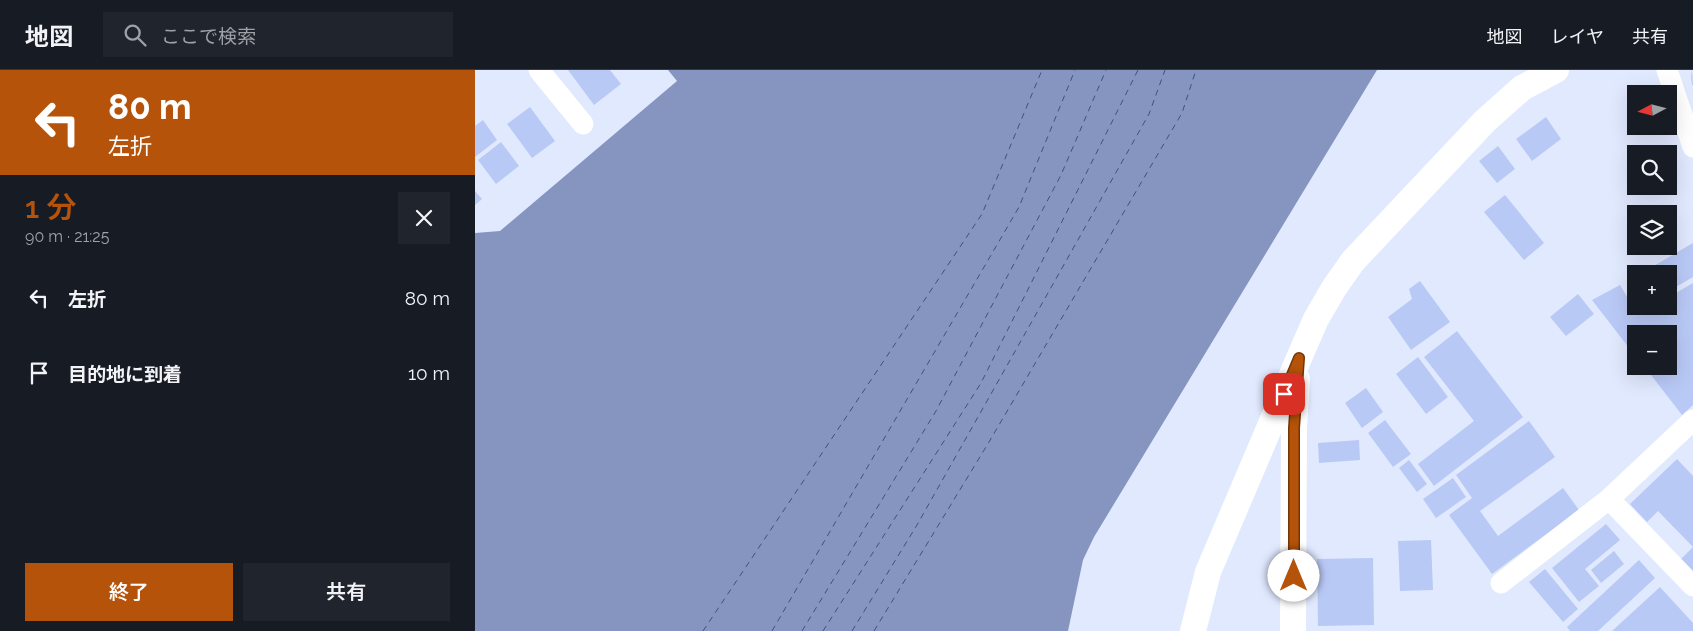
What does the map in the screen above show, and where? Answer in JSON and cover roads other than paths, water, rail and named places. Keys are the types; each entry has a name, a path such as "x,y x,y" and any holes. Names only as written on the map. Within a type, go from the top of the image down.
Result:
{"street":[{"path":"539,70 583,124"},
{"path":"1193,631 1209,572 1299,358 1334,288 1353,261 1485,122 1522,88 1557,70"},
{"path":"1667,70 1693,147"},
{"path":"1293,631 1294,428 1299,358"},
{"path":"1501,583 1609,499 1693,420"},
{"path":"1609,499 1693,586"}],"water":[{"path":"668,70 1377,70 1094,537 1083,560 1068,631 475,631 475,233 500,231 677,81"}]}
